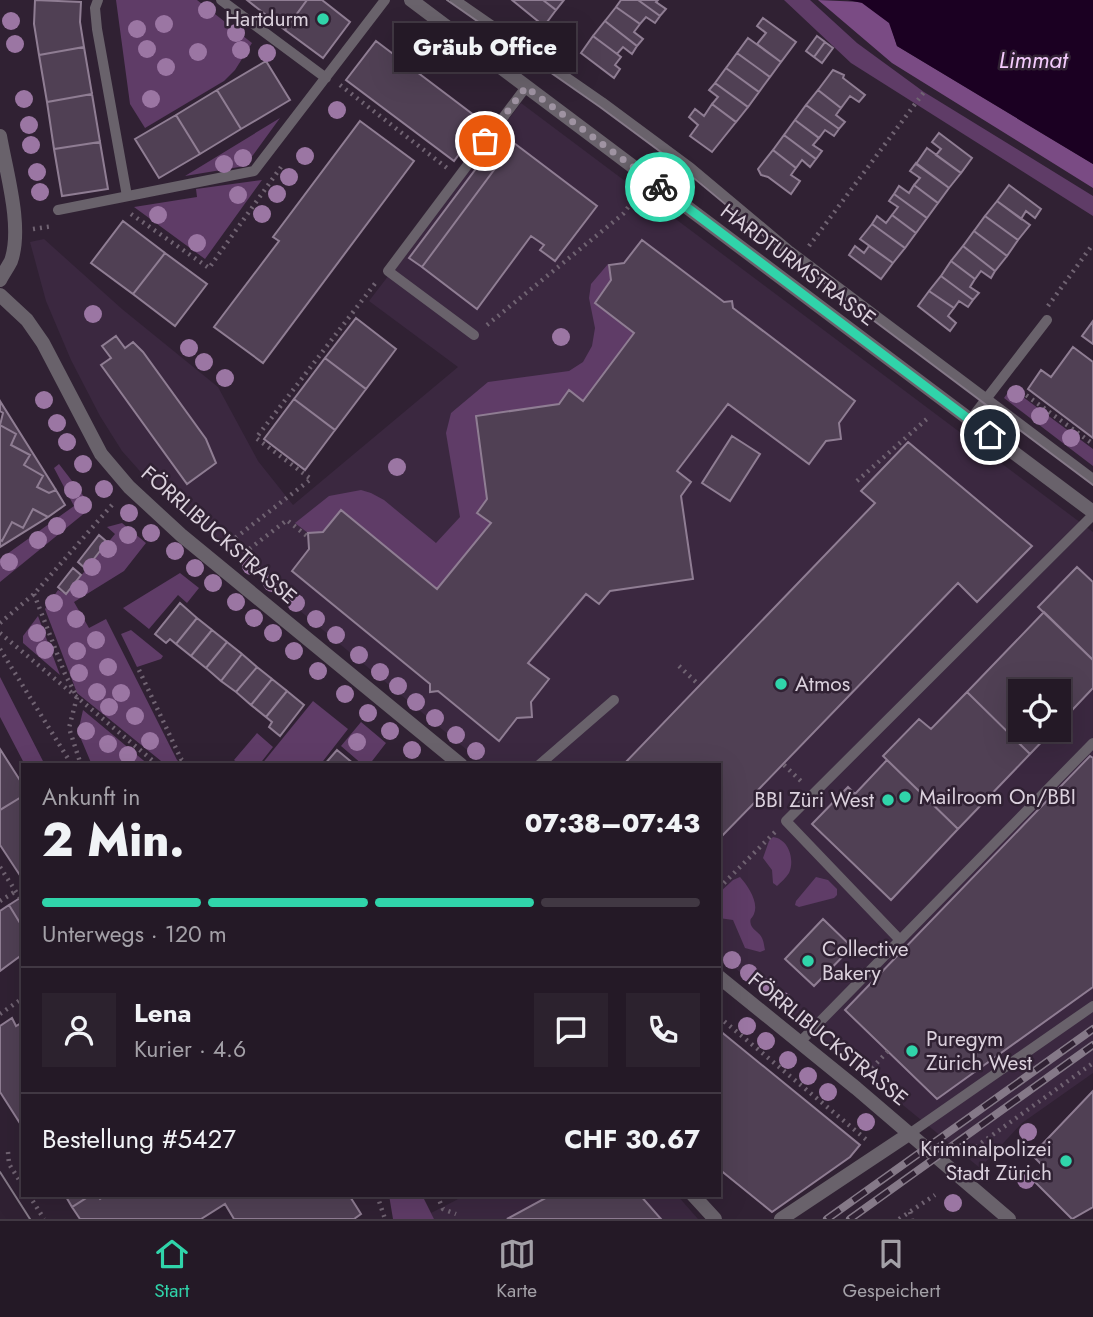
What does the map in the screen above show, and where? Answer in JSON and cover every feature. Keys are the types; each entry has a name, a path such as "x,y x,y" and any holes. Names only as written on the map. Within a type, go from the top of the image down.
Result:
{"street":[{"name":"HARDTURMSTRASSE","path":"411,0 1093,513"},
{"path":"0,136 14,218 14,233 11,261 0,280"},
{"name":"FÖRRLIBUCKSTRASSE","path":"0,295 27,320 43,343 101,454 129,487 181,535 459,763"},
{"name":"FÖRRLIBUCKSTRASSE","path":"721,979 1009,1219"},
{"name":"FÖRRLIBUCKSTRASSE","path":"781,1219 909,1133"},
{"path":"695,1197 715,1219"}],"lane":[{"path":"98,0 95,8 97,29 127,197"},
{"path":"221,0 326,78"},
{"path":"58,210 254,171 385,0"},
{"name":"HARDTURMSTRASSE","path":"455,0 602,102 681,161 790,251 1093,479"},
{"path":"474,335 388,271 526,87"},
{"path":"970,420 1047,320"},
{"path":"899,939 786,821 1093,513"},
{"path":"541,763 614,700"},
{"path":"800,1042 1093,743"},
{"path":"909,1133 1093,1006"}],"path":[{"path":"340,85 459,176"},
{"path":"808,247 923,92"},
{"path":"492,320 623,214 635,198"},
{"path":"1047,320 1046,309 1092,246"},
{"path":"230,542 311,479 256,438 368,290 388,271"},
{"path":"857,481 929,417"},
{"path":"0,623 34,594 112,505"},
{"path":"244,553 287,520 308,537"},
{"path":"34,594 76,697 69,728 80,763"},
{"path":"0,633 156,763"},
{"path":"0,649 71,763"},
{"path":"679,666 698,684"},
{"path":"139,670 181,759 186,763"},
{"path":"784,765 814,794"},
{"path":"721,886 786,821"},
{"path":"0,867 20,898"},
{"path":"0,901 16,891"},
{"path":"0,1014 21,999"},
{"path":"721,1019 882,1152"},
{"path":"872,1068 888,1051"},
{"path":"970,1150 1093,1063"},
{"path":"8,1152 9,1164 21,1183"},
{"path":"899,1219 935,1195"},
{"path":"30,1197 44,1219"},
{"path":"380,1197 385,1219"},
{"path":"438,1197 443,1209 456,1213"},
{"path":"910,1212 912,1219"}],"shaded area":[{"path":"116,0 197,0 252,43 235,70 224,81 145,128 130,104"},
{"path":"784,0 810,0 857,43 924,92 1093,196 1093,216 851,63"},
{"path":"818,0 862,2 890,23 897,46 1093,164 1093,188 892,63"},
{"path":"521,103 1093,532 1093,1073 1022,1123 980,1168 721,957 721,763 483,763 162,496 122,451 71,360 46,301 30,242 44,239 122,309 218,387 258,461 293,505 458,367 369,301"},
{"path":"280,118 245,166 185,176"},
{"path":"262,180 205,259 134,207 197,197 196,189"},
{"path":"608,264 611,280 595,303 634,333 583,401 569,390 559,404 476,416 487,499 477,512 491,523 437,589 341,510 323,532 308,533 295,523 329,496 361,490 384,500 436,543 460,517 446,433 451,413 488,382 569,371 583,362 592,346 595,328 589,298 591,284"},
{"path":"1011,388 1093,449 1093,466 1004,398"},
{"path":"59,464 92,507 0,582 0,559 74,506 54,468"},
{"path":"122,523 146,543 124,571 74,602 89,628 106,619 181,763 164,763 77,693 45,609 58,590 66,594 115,534 107,527"},
{"path":"180,573 199,588 187,603 178,595 149,629 123,608"},
{"path":"38,616 60,675 23,643 23,636"},
{"path":"131,630 163,656 161,659 137,667 121,634"},
{"path":"0,677 44,763 24,763 0,717"},
{"path":"313,701 348,729 322,763 263,763"},
{"path":"83,710 147,763 91,763 78,732"},
{"path":"361,722 386,743 371,763 361,763 341,746"},
{"path":"257,733 273,747 261,763 238,763 234,760"},
{"path":"773,837 787,846 791,856 789,873 777,886 773,883 772,870 763,858"},
{"path":"740,877 754,899 755,909 750,923 761,936 765,950 760,952 745,948 733,920 721,918 721,891"},
{"path":"816,877 828,880 837,889 837,895 799,907 795,905 796,901"},
{"path":"389,1197 423,1197 434,1219 393,1219"},
{"path":"462,1197 679,1197 698,1219 434,1219 431,1213"}],"water":[{"name":"Limmat","path":"848,0 1093,0 1093,164 897,46 889,23 862,3"}],"building":[{"path":"35,0 81,2 80,22 84,47 39,55 34,24"},
{"path":"247,0 307,0 285,30"},
{"path":"307,0 322,0 350,22 323,58 285,30"},
{"path":"512,0 543,0 556,10 544,26"},
{"path":"543,0 564,0 556,10"},
{"path":"621,0 638,0 660,16 655,23 646,17 640,24 616,7"},
{"path":"638,0 658,0 656,2 666,9 660,16"},
{"path":"616,7 640,24 634,32 643,39 637,46 605,21"},
{"path":"763,18 796,42 781,62 757,44 766,33 757,26"},
{"path":"605,21 637,46 632,54 623,47 617,54 593,36"},
{"path":"593,36 621,57 615,65 620,69 614,78 581,53"},
{"path":"817,36 825,42 814,57 806,51"},
{"path":"748,38 781,62 770,77 737,53"},
{"path":"376,41 483,122 454,161 346,80"},
{"path":"825,42 833,48 822,63 814,57"},
{"path":"84,47 92,94 47,102 39,55"},
{"path":"737,53 770,77 759,92 726,68"},
{"path":"266,61 290,100 241,129 217,90"},
{"path":"726,68 759,92 748,107 715,83"},
{"path":"833,70 844,75 843,78 865,95 859,102 850,96 841,108 818,90"},
{"path":"715,83 748,107 736,122 712,104 718,97 709,90"},
{"path":"217,90 241,129 200,154 176,115"},
{"path":"818,90 841,108 836,115 845,122 839,129 806,105"},
{"path":"92,94 100,142 54,149 47,102"},
{"path":"712,104 736,122 712,152 690,136 698,125 689,117 695,109 704,116"},
{"path":"806,105 839,129 834,136 825,130 819,138 795,120"},
{"path":"176,115 200,154 159,178 135,139"},
{"path":"795,120 819,138 813,145 822,151 816,159 784,135"},
{"path":"360,121 414,161 263,363 214,327 279,241 273,237"},
{"path":"939,133 972,158 961,173 936,155 941,149 932,142"},
{"path":"502,134 514,143 422,267 409,258"},
{"path":"784,135 816,159 810,167 802,160 796,168 773,150"},
{"path":"100,142 108,189 62,196 54,149"},
{"path":"514,143 597,206 555,261 540,250 544,245 531,236 477,309 422,267"},
{"path":"927,148 961,173 949,188 916,164"},
{"path":"773,150 796,168 791,175 800,181 791,194 761,175 758,169"},
{"path":"916,163 949,188 938,203 914,185 920,178 910,171"},
{"path":"914,185 938,203 927,218 894,194 899,186 909,193"},
{"path":"1009,185 1041,209 1035,218 1026,211 1021,219 997,201"},
{"path":"894,194 927,218 916,233 892,215 898,207 889,201"},
{"path":"997,201 1030,225 1018,240 985,216"},
{"path":"892,215 916,233 905,248 872,224 877,216 886,223"},
{"path":"985,216 1018,240 1007,256 974,231"},
{"path":"123,221 165,253 133,294 91,263"},
{"path":"872,224 905,248 893,263 860,239"},
{"path":"974,231 1007,256 995,271 963,246"},
{"path":"642,240 724,302 732,301 733,308 855,401 839,423 841,439 826,441 809,464 728,404 677,471 691,482 681,496 693,579 610,591 599,604 586,594 528,663 549,679 531,702 532,717 517,718 499,741 438,691 430,692 430,684 292,571 309,549 308,533 323,532 341,510 437,589 491,523 477,513 487,499 476,416 559,404 569,390 583,401 634,333 595,303 611,280 609,265 624,263"},
{"path":"855,246 864,253 869,246 893,263 881,279 849,255"},
{"path":"963,246 995,271 991,278 981,271 975,279 951,261"},
{"path":"165,253 207,284 175,326 133,294"},
{"path":"951,261 975,279 970,287 979,293 973,300 941,276"},
{"path":"941,276 973,300 968,307 959,301 954,308 929,291"},
{"path":"929,291 954,308 948,316 956,323 950,331 918,306"},
{"path":"356,318 396,349 366,389 325,358"},
{"path":"1093,321 1093,344 1082,336"},
{"path":"116,336 125,348 133,342 143,352 206,439 216,463 187,484 101,365 111,358 102,346"},
{"path":"1073,347 1093,362 1093,438 1028,389 1041,370 1051,377"},
{"path":"325,358 366,389 335,430 294,399"},
{"path":"294,399 335,430 305,470 264,439"},
{"path":"0,401 56,490 49,493 37,487 43,476 24,465 30,455 11,445 16,434 0,425 3,413 0,411"},
{"path":"0,425 16,434 11,445 30,455 24,465 43,476 37,487 49,493 56,490 65,505 48,517 33,509 23,528 12,522 2,541 0,540"},
{"path":"732,436 760,454 730,501 702,483"},
{"name":"Atmos","path":"908,442 1032,546 977,602 958,583 757,791 761,796 721,837 721,763 625,763 875,503 861,491"},
{"path":"33,509 48,517 0,547 0,540 2,541 12,522 23,528"},
{"path":"99,535 107,542 86,569 78,562"},
{"path":"1077,567 1093,582 1093,660 1038,607"},
{"path":"73,568 81,575 66,594 58,587"},
{"path":"180,603 197,618 176,644 170,639 166,643 155,634"},
{"path":"1044,612 1093,660 1093,688 1071,711 1071,679 1008,679 1008,732 967,692"},
{"path":"197,618 212,630 191,656 176,644"},
{"path":"212,630 227,642 206,668 191,656"},
{"path":"227,642 242,654 221,681 206,668"},
{"path":"242,654 257,667 236,692 221,681"},
{"path":"257,667 272,679 251,705 236,692"},
{"path":"272,679 287,691 266,717 251,705"},
{"path":"287,691 304,705 280,736 269,727 272,722 266,717"},
{"path":"967,692 1008,732 1008,742 1018,742 1030,754 958,829 883,756 919,719 931,729"},
{"path":"1018,742 1042,742 1030,754"},
{"path":"0,749 21,782 21,797 0,810"},
{"path":"337,750 353,763 326,763"},
{"path":"1090,756 1093,758 1093,987 937,1099 845,1010"},
{"path":"887,760 958,829 891,900 812,824 848,787 855,794"},
{"path":"21,797 21,877 0,845 0,810"},
{"path":"21,897 21,925 9,905"},
{"path":"9,905 21,925 21,955 0,971 0,911"},
{"path":"823,919 852,947 814,986 785,959"},
{"path":"12,1018 16,1026 21,1023 21,1125 0,1092 0,1026"},
{"path":"721,1032 860,1145 850,1157 772,1212 721,1171"},
{"name":"Kriminalpolizei Stadt Zürich","path":"1093,1091 1093,1207 1072,1219 1032,1179 1044,1167 1032,1155"},
{"path":"66,1197 88,1197 72,1207"},
{"path":"88,1197 350,1197 361,1214 354,1219 234,1219 225,1204 201,1219 80,1219 72,1207"},
{"path":"547,1197 642,1197 661,1219 507,1219"}],"tram line":[{"path":"447,0 677,164 789,257 1093,485"},
{"path":"0,1172 30,1219"}],"railway":[{"path":"827,1219 1093,1029"},
{"path":"850,1219 1093,1045"}],"way so far":[{"path":"485,141 526,87 660,187"}],"place":[{"name":"Hartdurm","path":"323,19"},
{"name":"Gräub Office","path":"485,141"},
{"name":"Atmos","path":"781,684"},
{"name":"Mailroom On/BBI","path":"905,797"},
{"name":"BBI Züri West","path":"888,800"},
{"name":"Collective Bakery","path":"808,961"},
{"name":"Puregym Zürich West","path":"912,1051"},
{"name":"Kriminalpolizei Stadt Zürich","path":"1066,1161"}],"route":[{"path":"660,187 990,435"}]}
